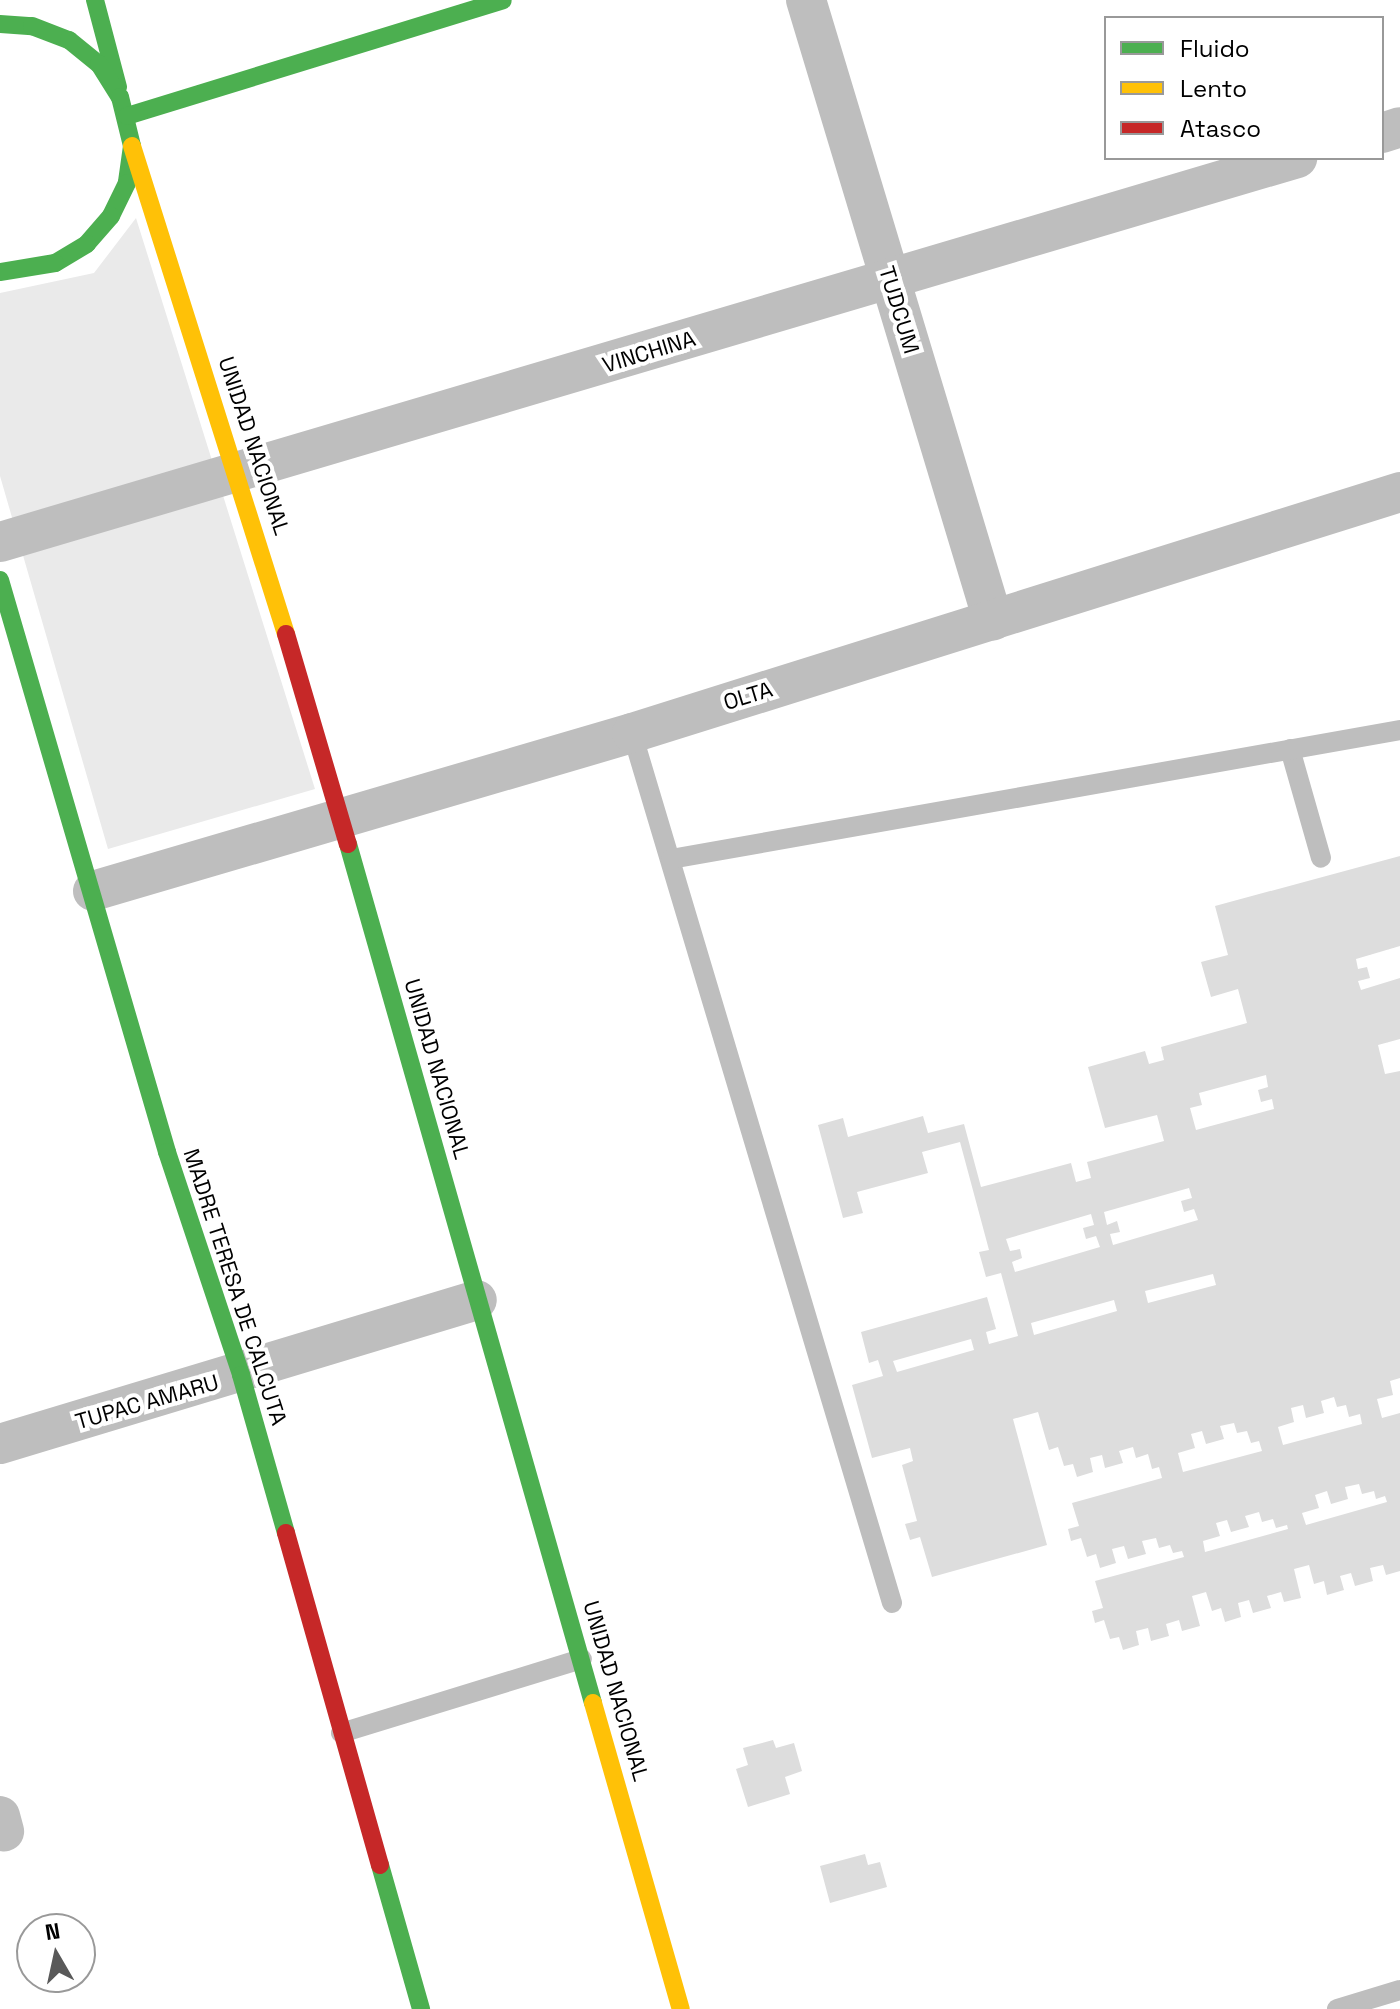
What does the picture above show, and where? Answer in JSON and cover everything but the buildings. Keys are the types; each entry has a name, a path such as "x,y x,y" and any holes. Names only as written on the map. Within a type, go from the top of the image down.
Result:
{"street":[{"path":"0,272 55,263 87,244 111,216 127,183 132,146 127,116 95,0"},
{"path":"127,116 503,0"},
{"name":"TUDCUM","path":"806,0 993,620"},
{"path":"0,24 32,26 69,40 99,64 120,97"},
{"name":"UNIDAD NACIONAL","path":"132,146 239,475 340,816 681,2009"},
{"name":"VINCHINA","path":"0,542 239,475 1290,160"},
{"name":"OLTA","path":"93,891 340,816 632,733 1400,492"},
{"name":"MADRE TERESA DE CALCUTA","path":"0,580 167,1152 241,1375 421,2009"},
{"name":"TUPAC AMARU","path":"0,1444 241,1375 477,1300"}],"lane":[{"path":"671,859 1400,730"},
{"path":"632,733 892,1603"},
{"path":"1290,749 1321,858"},
{"path":"341,1733 582,1659"},
{"path":"1337,2009 1400,1990"}],"shaded area":[{"path":"136,218 315,789 108,849 0,476 0,293 94,273"}],"traffic: fast":[{"path":"95,0 118,87"},
{"path":"127,116 503,0"},
{"path":"0,24 32,26 69,40 99,64 120,97 132,146 127,183 111,216 87,244 55,263 0,272"},
{"path":"0,580 167,1152 241,1375 286,1533"},
{"path":"348,844 593,1703"},
{"path":"380,1865 421,2009"}],"traffic: slow":[{"path":"132,146 286,634"},
{"path":"593,1703 681,2009"}],"traffic: jam":[{"path":"286,634 348,844"},
{"path":"286,1533 380,1865"}]}
